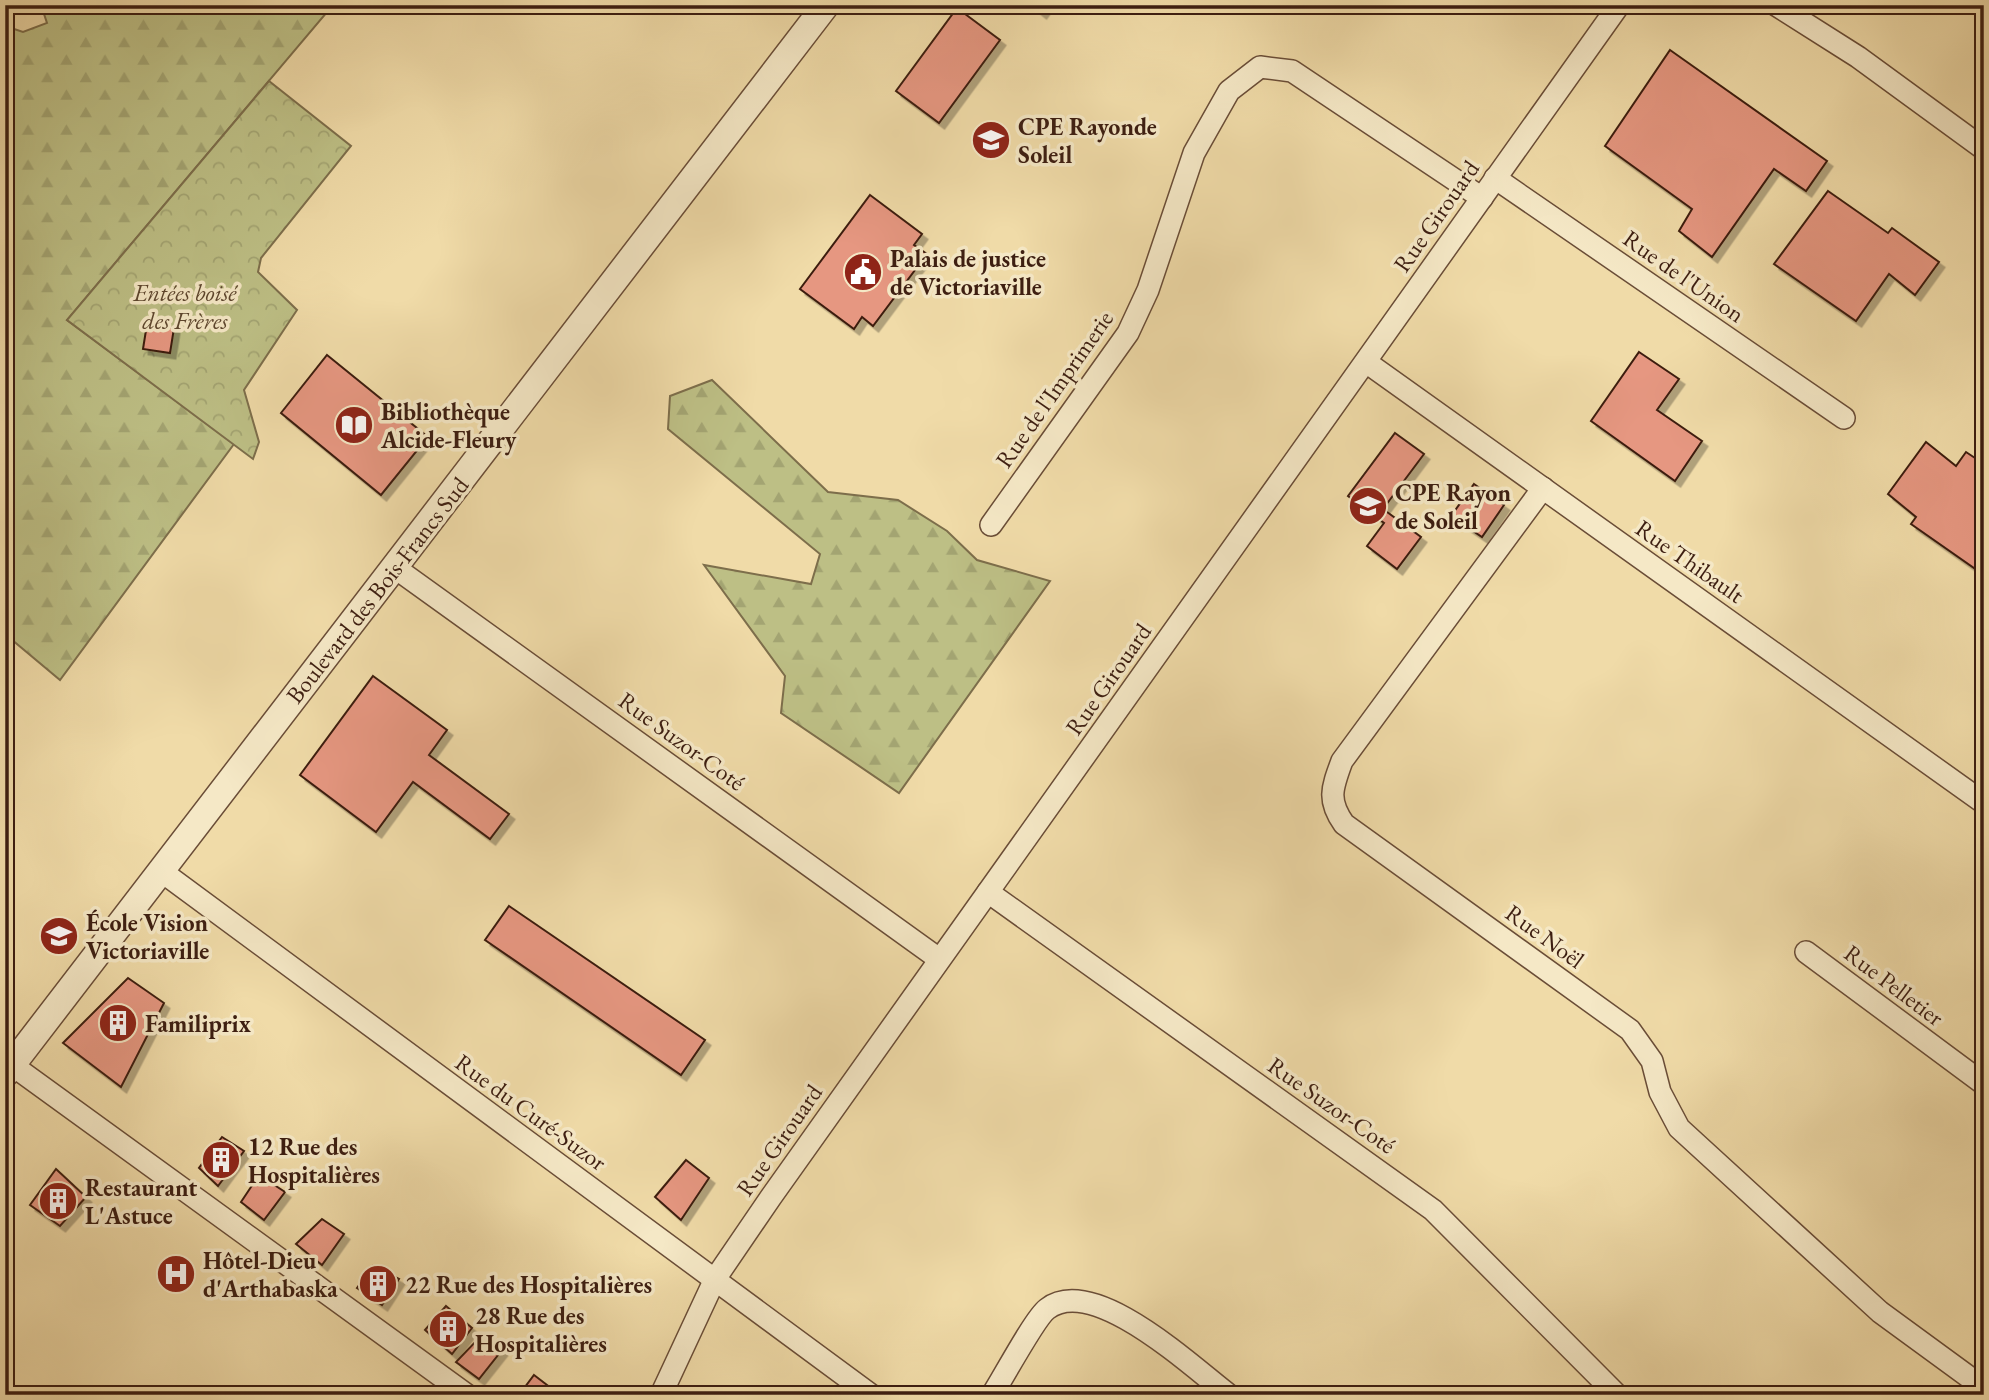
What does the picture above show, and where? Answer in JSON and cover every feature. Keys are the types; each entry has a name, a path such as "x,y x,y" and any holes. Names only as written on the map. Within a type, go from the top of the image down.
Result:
{"street":[{"name":"Boulevard des Bois-Francs Sud","path":"9,1070 826,5"},
{"name":"Rue Girouard","path":"661,1395 715,1279 939,959 1619,5"},
{"path":"1776,5 1857,57 1984,149"},
{"name":"Rue de l'Imprimerie","path":"991,525 1128,333 1148,290 1194,153 1229,90 1245,75 1260,67 1292,71 1482,198"},
{"name":"Rue de l'Union","path":"1495,178 1844,418"},
{"name":"Rue Thibault","path":"1366,362 1984,803"},
{"name":"Rue Noël","path":"1543,488 1342,761 1334,784 1332,807 1344,824 1630,1030 1652,1061 1660,1092 1679,1128 1880,1312 1984,1388"},
{"name":"Rue Suzor-Coté","path":"394,567 939,959"},
{"name":"Rue du Curé-Suzor","path":"161,872 871,1395"},
{"name":"Rue Suzor-Coté","path":"988,892 1433,1210 1617,1395"},
{"name":"Rue Pelletier","path":"1806,952 1984,1084"},
{"path":"9,1070 467,1395"},
{"path":"992,1395 1045,1310 1061,1302 1083,1300 1116,1310 1229,1395"}],"green space":[{"path":"41,5 333,5 67,320 234,444 60,680 5,634 5,26 23,32 47,23"},
{"name":"Entées boisé des Frères","path":"269,81 351,146 261,258 258,272 297,310 244,390 259,442 253,459 67,320"},
{"path":"712,380 828,492 898,500 947,531 977,560 1050,581 899,793 781,713 785,676 704,565 811,584 820,554 668,429 670,396"}],"building":[{"path":"1031,5 1047,5 1041,13"},
{"path":"957,8 1000,40 939,123 896,91"},
{"path":"1670,50 1827,161 1806,191 1774,169 1712,257 1679,231 1692,209 1605,146"},
{"path":"1828,191 1888,233 1892,228 1939,262 1915,295 1889,274 1856,321 1774,264"},
{"name":"Palais de justice de Victoriaville","path":"870,195 922,234 914,245 927,254 873,326 862,317 854,329 800,289"},
{"path":"147,324 174,328 170,353 143,349"},
{"path":"1639,352 1679,379 1657,410 1702,441 1675,481 1591,421"},
{"name":"Bibliothèque Alcide-Fleury","path":"327,355 428,437 381,495 281,413"},
{"path":"1395,433 1424,454 1383,509 1421,537 1397,569 1367,546 1384,523 1348,496"},
{"path":"1926,442 1956,466 1966,452 1984,464 1984,575 1911,524 1916,517 1888,494"},
{"path":"1474,484 1504,505 1482,537 1451,516"},
{"path":"373,676 447,730 429,755 509,814 490,839 413,782 376,832 300,775"},
{"path":"509,906 705,1040 681,1075 485,940"},
{"name":"Familiprix","path":"128,978 164,1003 121,1087 63,1043"},
{"name":"12 Rue des Hospitalières","path":"222,1137 244,1151 218,1186 199,1168"},
{"path":"686,1160 709,1178 681,1220 655,1197"},
{"name":"Restaurant L'Astuce","path":"56,1169 86,1197 60,1226 30,1205"},
{"path":"259,1175 285,1192 264,1220 241,1202"},
{"path":"322,1219 344,1234 322,1265 296,1244"},
{"name":"22 Rue des Hospitalières","path":"373,1266 399,1279 382,1305 357,1288"},
{"name":"28 Rue des Hospitalières","path":"446,1306 472,1328 452,1354 425,1330"},
{"path":"480,1337 502,1350 479,1379 456,1362"},
{"path":"534,1375 560,1395 519,1395"}],"place":[{"name":"CPE Rayonde Soleil","path":"991,140"},
{"name":"Palais de justice de Victoriaville","path":"863,272"},
{"name":"Bibliothèque Alcide-Fleury","path":"354,425"},
{"name":"CPE Rayon de Soleil","path":"1368,506"},
{"name":"École Vision Victoriaville","path":"59,936"},
{"name":"Familiprix","path":"118,1023"},
{"name":"12 Rue des Hospitalières","path":"221,1160"},
{"name":"Restaurant L'Astuce","path":"58,1201"},
{"name":"Hôtel-Dieu d'Arthabaska","path":"176,1274"},
{"name":"22 Rue des Hospitalières","path":"378,1284"},
{"name":"28 Rue des Hospitalières","path":"448,1329"}]}
